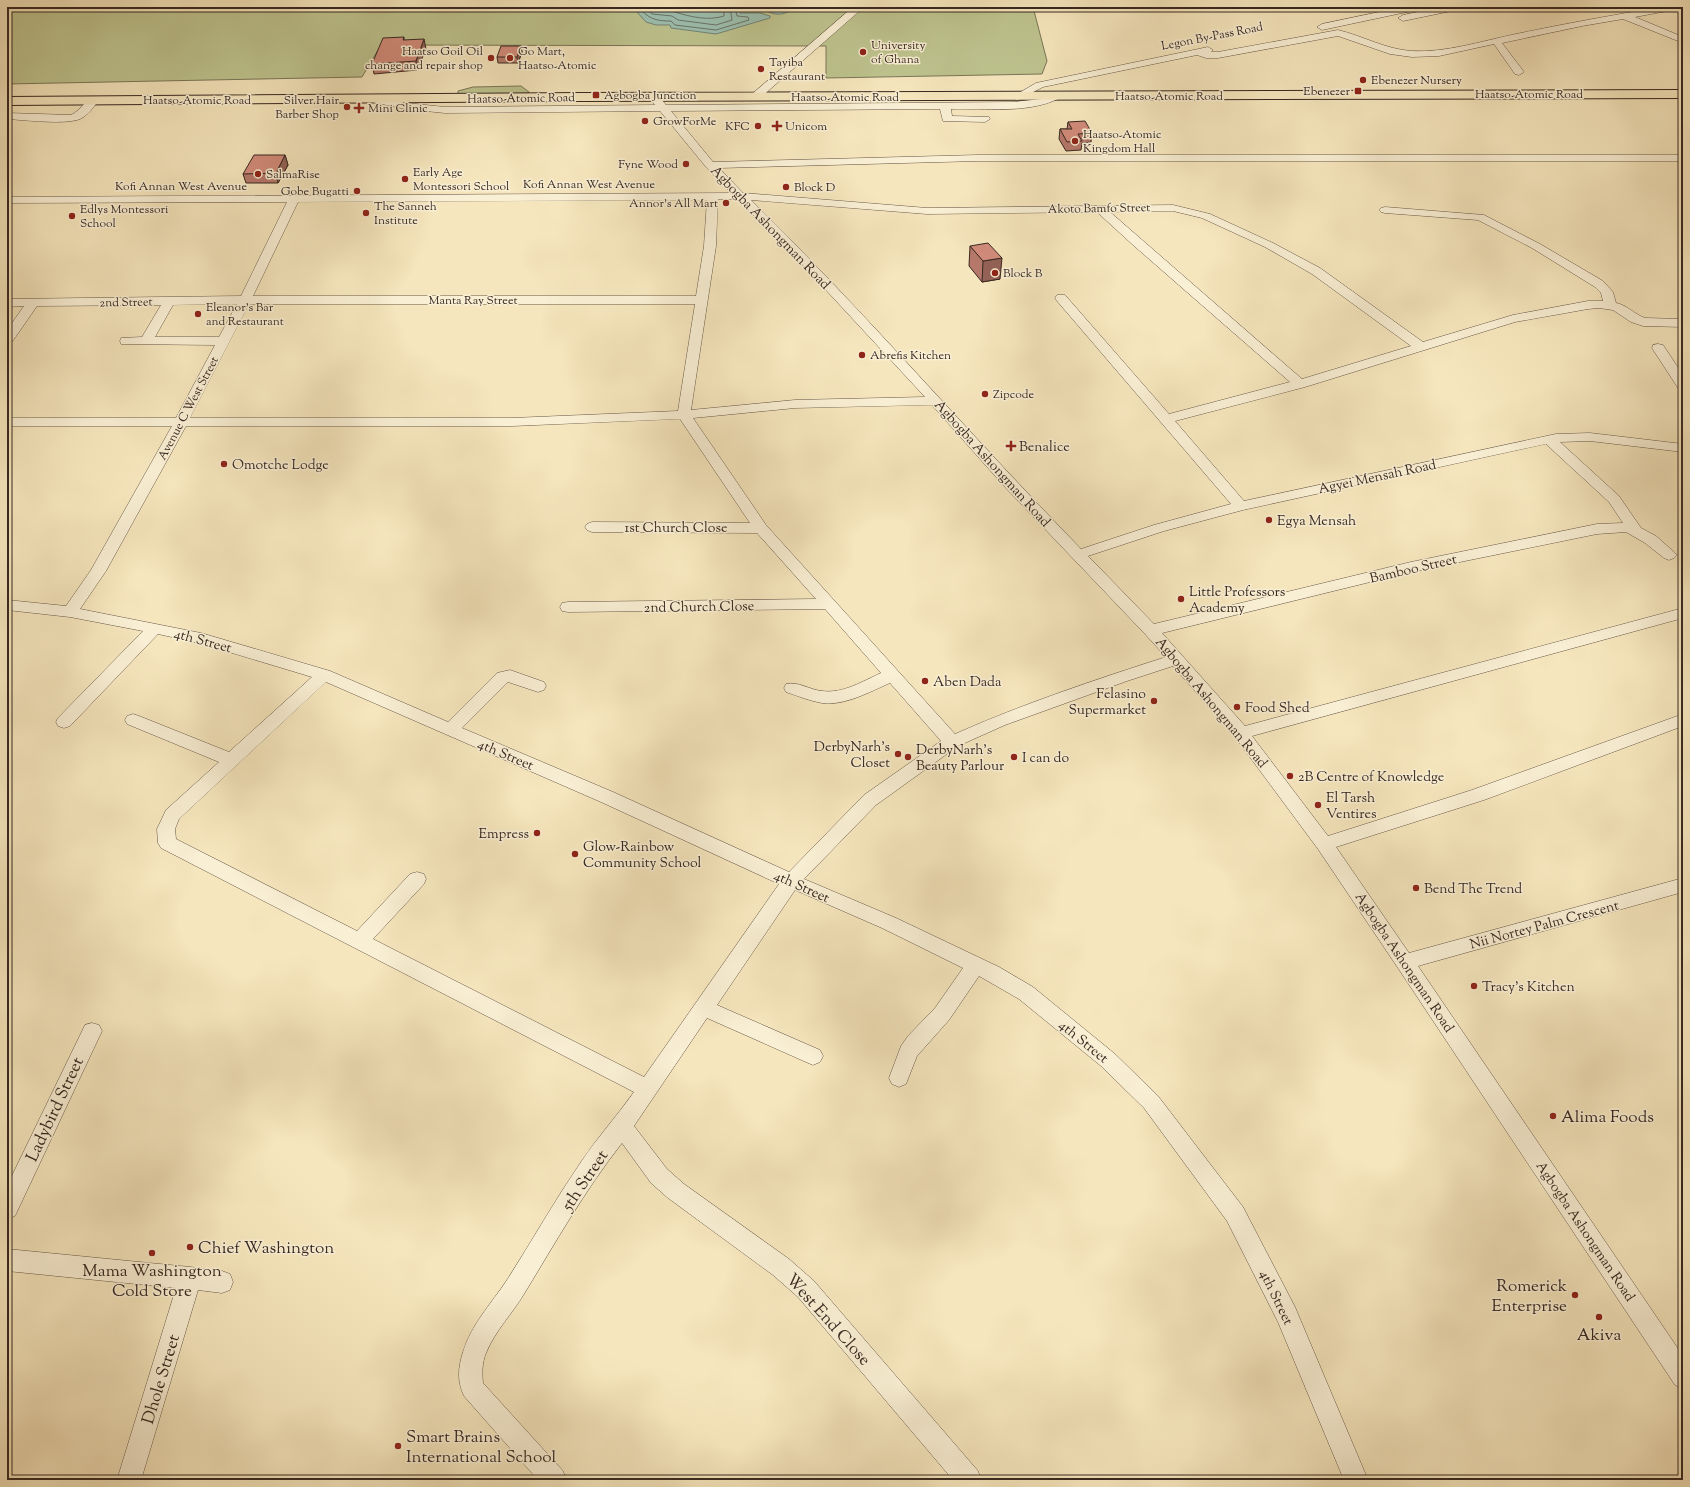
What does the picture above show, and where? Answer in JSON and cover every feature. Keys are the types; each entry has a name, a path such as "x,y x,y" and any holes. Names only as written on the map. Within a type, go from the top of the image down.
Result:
{"main road":[{"name":"Haatso-Atomic Road","path":"7,101 371,100 654,97 1683,94"}],"street":[{"path":"755,97 859,7"},
{"name":"Legon By-Pass Road","path":"1017,97 1040,85 1416,7"},
{"path":"1349,28 1456,7"},
{"path":"1196,52 1206,55 1218,55 1331,33 1347,35 1393,52 1412,54 1439,53 1582,23 1679,7"},
{"path":"1612,10 1683,40"},
{"path":"1496,41 1519,72"},
{"path":"371,100 406,106 445,110 1027,105 1043,102 1054,96"},
{"name":"Agbogba Ashongman Road","path":"654,97 710,165 804,259 936,401 1009,483 1151,630 1241,733 1324,844 1406,962 1683,1377"},
{"path":"7,116 71,118 82,114 93,100"},
{"path":"945,106 947,119 984,119"},
{"path":"679,127 688,115 700,108"},
{"path":"710,165 978,158 1683,158"},
{"path":"713,196 710,246 684,415 761,528 952,742"},
{"name":"Kofi Annan West Avenue","path":"7,200 740,196"},
{"name":"Akoto Bamfo Street","path":"740,196 927,211 1173,208 1206,216 1270,245 1316,271 1421,347"},
{"name":"Avenue C West Street","path":"70,612 98,571 181,422 245,300 294,199"},
{"path":"1098,208 1300,384"},
{"path":"1385,210 1480,217 1536,246 1599,284 1607,292 1610,305"},
{"path":"1061,298 1241,506"},
{"name":"Manta Ray Street","path":"245,300 702,300"},
{"name":"2nd Street","path":"7,303 245,300"},
{"path":"146,341 169,301"},
{"path":"7,339 33,303"},
{"path":"1165,419 1300,384 1513,319 1588,305 1610,305 1617,307 1643,322 1683,323"},
{"path":"126,341 224,341"},
{"path":"1658,348 1683,385"},
{"path":"7,422 512,422 684,415 795,404 936,401"},
{"name":"Agyei Mensah Road","path":"1077,555 1159,528 1241,506 1385,474 1550,440 1590,437 1683,448"},
{"path":"1550,440 1614,499 1636,531"},
{"name":"1st Church Close","path":"592,527 761,528"},
{"name":"Bamboo Street","path":"1151,630 1418,566 1597,529 1628,528 1656,543 1669,555"},
{"name":"2nd Church Close","path":"568,607 830,604"},
{"name":"4th Street","path":"7,605 70,612 201,638 324,675 607,797 791,881 889,923 976,965 1026,993 1108,1060 1151,1102 1235,1214 1287,1315 1356,1480"},
{"path":"1241,733 1683,613"},
{"path":"64,722 155,628"},
{"name":"5th Street","path":"554,1480 472,1388 470,1370 475,1350 488,1325 514,1289 589,1168 622,1126 791,881 870,800 952,742 999,721 1121,677 1177,659"},
{"path":"324,675 172,815 166,829 168,842 648,1089"},
{"path":"792,688 822,697 834,697 845,695 892,675"},
{"path":"450,730 503,677 510,676 538,686"},
{"path":"133,720 232,760"},
{"path":"1324,844 1478,795 1683,720"},
{"path":"360,942 417,879"},
{"name":"Nii Nortey Palm Crescent","path":"1406,962 1683,885"},
{"path":"899,1078 908,1052 915,1042 942,1014 976,965"},
{"path":"704,1008 813,1056"},
{"name":"Ladybird Street","path":"7,1209 92,1031"},
{"name":"West End Close","path":"622,1126 659,1176 676,1191 781,1267 806,1290 969,1480"},
{"path":"7,1260 222,1282"},
{"name":"Dhole Street","path":"129,1480 190,1278"}],"green space":[{"name":"University of Ghana","path":"13,7 1033,7 1047,61 1042,74 826,78 826,46 381,45 362,77 7,84 7,14"},
{"path":"521,86 529,93 463,95 458,93 458,91 473,87"}],"water":[{"path":"637,7 741,7 739,10 740,13 760,13 770,16 770,18 716,34 671,28 670,25 656,25 646,22 637,12"},
{"path":"760,7 792,7 790,11 786,13 775,14"}],"building":[{"path":"404,37 403,40 424,39 416,61 372,64 383,38"},
{"path":"501,46 521,46 517,57 497,57"},
{"path":"1085,121 1092,133 1078,134 1082,141 1067,142 1060,129 1072,129 1068,122"},
{"path":"254,155 285,155 276,173 243,174"},
{"path":"988,243 1002,258 983,261 970,246"}],"place":[{"name":"University of Ghana","path":"863,52"},
{"name":"Haatso Goil Oil change and repair shop","path":"491,58"},
{"name":"Go Mart, Haatso-Atomic","path":"510,58"},
{"name":"Tayiba Restaurant","path":"761,69"},
{"name":"Ebenezer Nursery","path":"1363,80"},
{"name":"Ebenezer","path":"1358,91"},
{"name":"Agbogba Junction","path":"596,95"},
{"name":"Silver Hair Barber Shop","path":"347,107"},
{"name":"Mini Clinic","path":"359,108"},
{"name":"GrowForMe","path":"645,121"},
{"name":"KFC","path":"758,126"},
{"name":"Unicom","path":"777,126"},
{"name":"Haatso-Atomic Kingdom Hall","path":"1075,141"},
{"name":"Fyne Wood","path":"686,164"},
{"name":"SalmaRise","path":"258,174"},
{"name":"Early Age Montessori School","path":"405,179"},
{"name":"Block D","path":"786,187"},
{"name":"Gobe Bugatti","path":"357,191"},
{"name":"Annor's All Mart","path":"726,203"},
{"name":"The Sanneh Institute","path":"366,213"},
{"name":"Edlys Montessori School","path":"72,216"},
{"name":"Block B","path":"995,273"},
{"name":"Eleanor's Bar and Restaurant","path":"198,314"},
{"name":"Abrefis Kitchen","path":"862,355"},
{"name":"Zipcode","path":"985,394"},
{"name":"Benalice","path":"1011,446"},
{"name":"Omotche Lodge","path":"224,464"},
{"name":"Egya Mensah","path":"1269,520"},
{"name":"Little Professors Academy","path":"1181,599"},
{"name":"Aben Dada","path":"925,681"},
{"name":"Felasino Supermarket","path":"1154,701"},
{"name":"Food Shed","path":"1237,707"},
{"name":"DerbyNarh’s Closet","path":"898,754"},
{"name":"DerbyNarh’s Beauty Parlour","path":"908,757"},
{"name":"I can do","path":"1014,757"},
{"name":"2B Centre of Knowledge","path":"1290,776"},
{"name":"El Tarsh Ventires","path":"1318,805"},
{"name":"Empress","path":"537,833"},
{"name":"Glow-Rainbow Community School","path":"575,854"},
{"name":"Bend The Trend","path":"1416,888"},
{"name":"Tracy's Kitchen","path":"1474,986"},
{"name":"Alima Foods","path":"1553,1116"},
{"name":"Chief Washington","path":"190,1247"},
{"name":"Mama Washington Cold Store","path":"152,1253"},
{"name":"Romerick Enterprise","path":"1575,1295"},
{"name":"Akiva","path":"1599,1317"},
{"name":"Smart Brains International School","path":"398,1446"}]}
